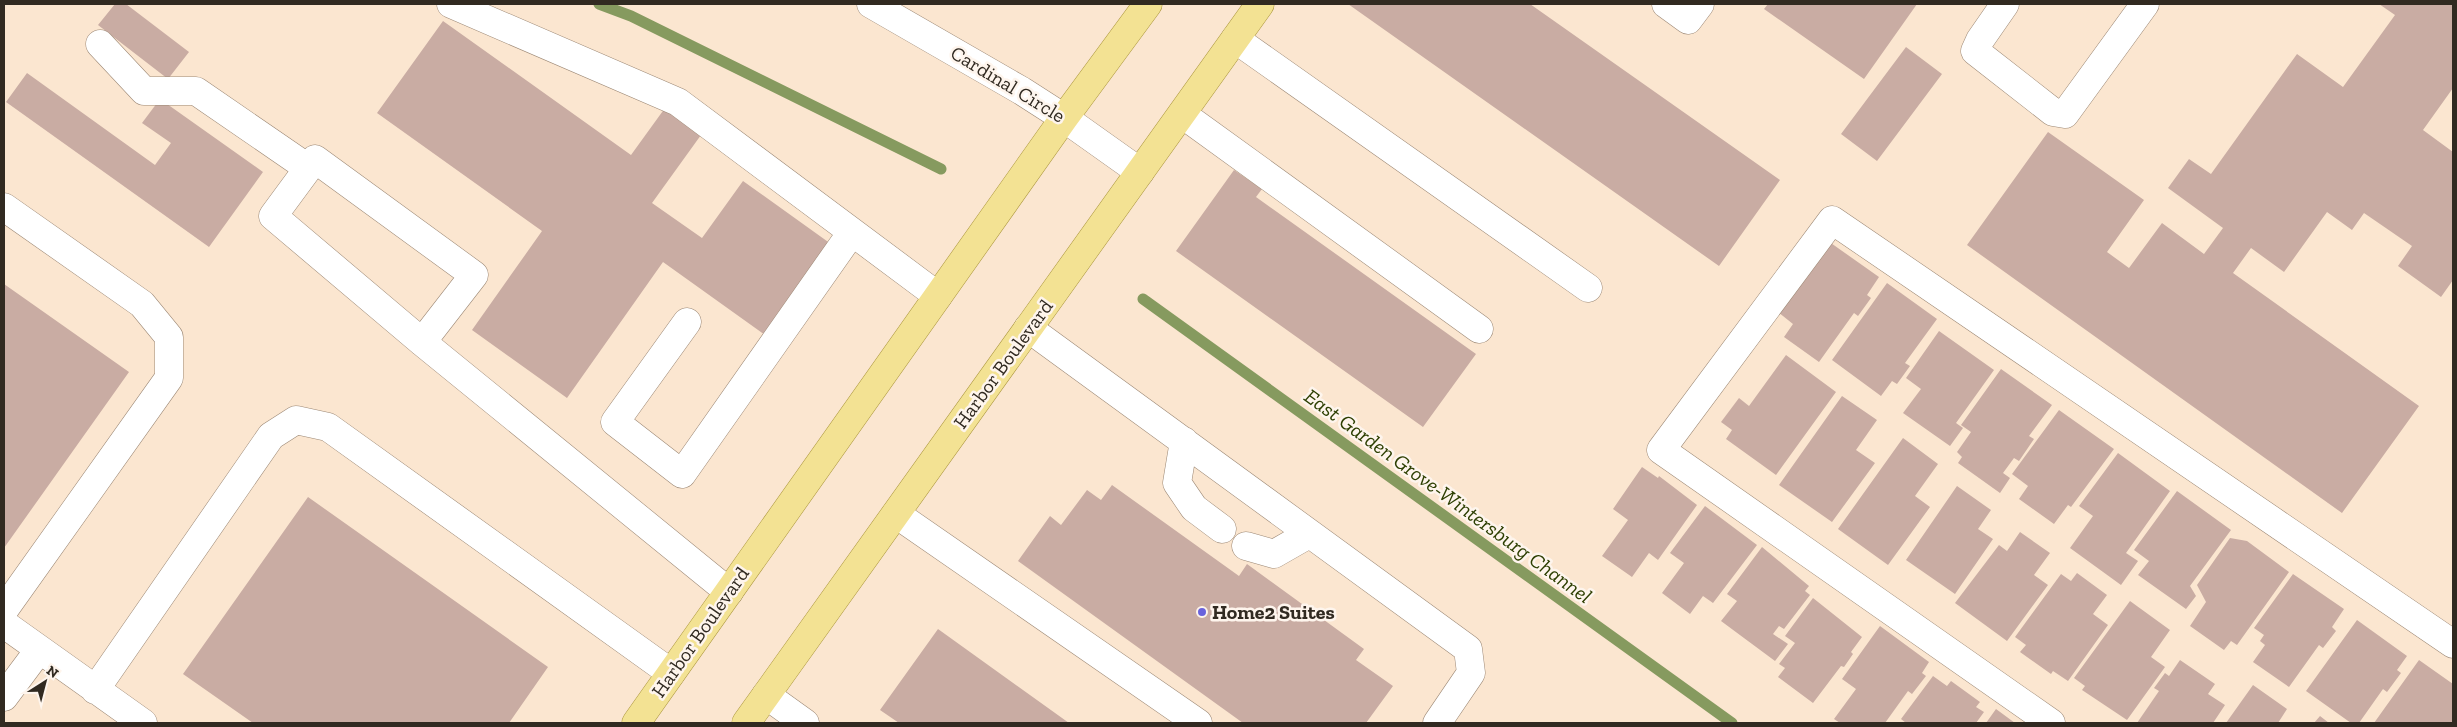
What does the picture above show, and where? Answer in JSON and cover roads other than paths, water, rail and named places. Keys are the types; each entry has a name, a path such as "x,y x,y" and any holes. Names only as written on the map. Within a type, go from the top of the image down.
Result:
{"main road":[{"name":"Harbor Boulevard","path":"636,723 1064,118 1148,4"},
{"name":"Harbor Boulevard","path":"746,723 1260,4"}],"street":[{"path":"451,4 678,102 938,296"},
{"name":"Cardinal Circle","path":"871,4 993,74 1064,118 1140,172"},
{"path":"1666,4 1688,20 1700,4"},
{"path":"2005,4 1980,40 1975,51 2053,112 2066,114 2145,4"},
{"path":"1235,39 1588,288"},
{"path":"100,44 144,91 196,91 308,168"},
{"path":"1182,114 1479,329"},
{"path":"422,342 474,275 315,159 273,216 422,342 729,592"},
{"path":"4,207 142,304 169,337 169,378 4,610"},
{"path":"2051,723 1662,450 1832,220 2453,644"},
{"path":"686,322 615,422 682,474 852,232"},
{"path":"1028,328 1468,649 1471,673 1437,723"},
{"path":"95,690 271,436 296,420 328,427 672,672"},
{"path":"1184,441 1177,483 1194,508 1222,529"},
{"path":"896,514 1198,723"},
{"path":"1246,546 1274,554 1309,534"},
{"path":"4,624 142,723"},
{"path":"4,697 39,650"},
{"path":"766,695 805,723"}],"waterway":[{"name":"East Garden Grove-Wintersburg Channel","path":"599,4 631,16 941,169"},
{"name":"East Garden Grove-Wintersburg Channel","path":"1143,299 1732,723"}],"place":[{"name":"Home2 Suites","path":"1202,612"}]}
